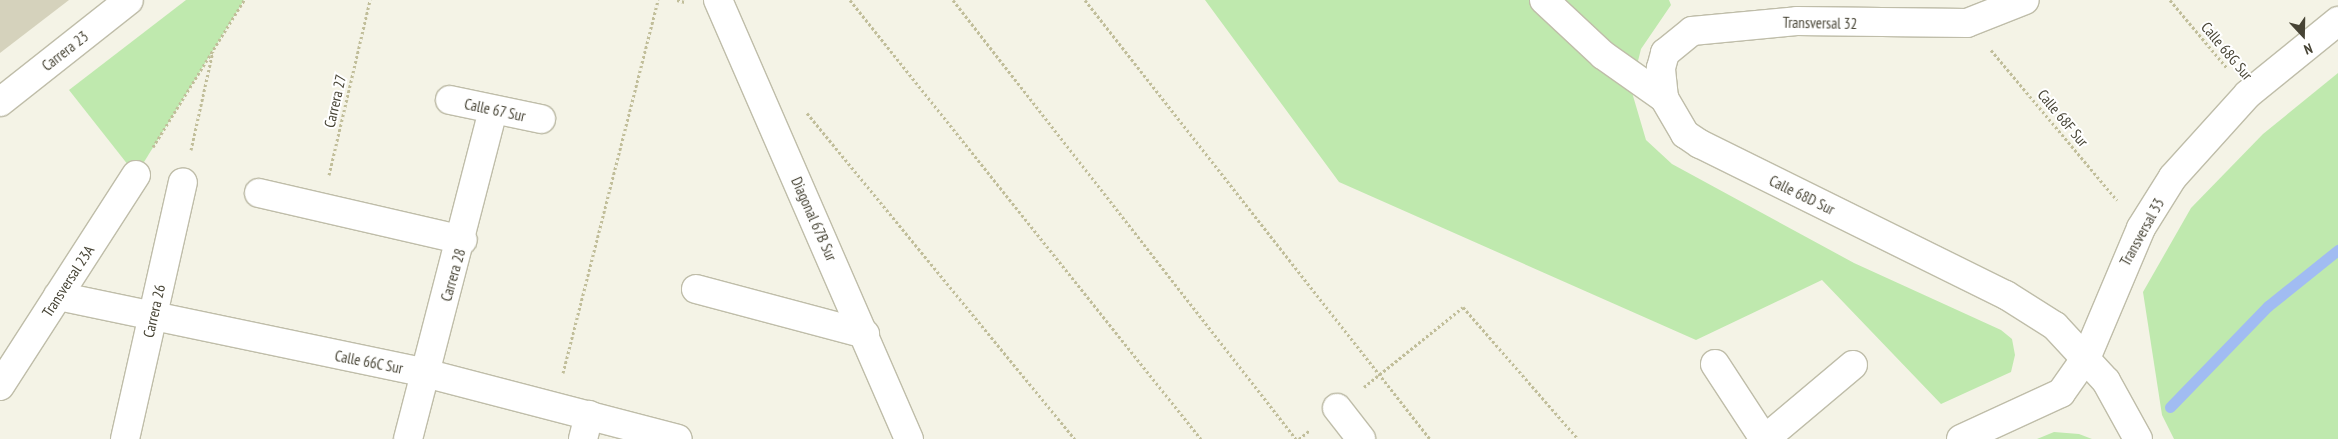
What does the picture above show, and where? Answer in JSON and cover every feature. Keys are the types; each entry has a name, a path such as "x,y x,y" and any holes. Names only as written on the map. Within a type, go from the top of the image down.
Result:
{"street":[{"name":"Carrera 23","path":"0,102 129,0"},
{"name":"Diagonal 67B Sur","path":"718,0 865,334 909,439"},
{"name":"Calle 68D Sur","path":"1544,0 1603,56 1664,98 1685,134 1713,152 2006,295 2055,326 2087,356 2138,439"},
{"name":"Transversal 32","path":"1664,98 1661,68 1665,53 1692,31 1797,21 1968,23 2025,0"},
{"name":"Transversal 33","path":"1961,439 2061,393 2087,356 2110,291 2141,228 2173,177 2248,94 2338,21"},
{"name":"Calle 67 Sur","path":"450,100 541,119"},
{"name":"Carrera 28","path":"408,439 463,240 493,110"},
{"name":"Transversal 23A","path":"0,386 136,176"},
{"name":"Carrera 26","path":"125,439 183,182"},
{"path":"259,193 463,240"},
{"path":"696,289 865,334"},
{"name":"Calle 66C Sur","path":"58,296 153,318 425,373 555,405 586,427 678,439"},
{"path":"1715,364 1764,439 1853,365"},
{"path":"1337,408 1361,439"}],"path":[{"path":"136,176 244,0"},
{"name":"Carrera 27","path":"322,208 370,0"},
{"path":"555,405 658,0"},
{"path":"850,0 1201,439"},
{"path":"953,0 1298,439 1463,307 1578,439"},
{"path":"1085,0 1430,439"},
{"name":"Calle 68G Sur","path":"2170,0 2248,94"},
{"name":"Calle 68F Sur","path":"1968,23 2141,228"},
{"path":"183,182 214,48"},
{"path":"805,110 1075,439"}],"green space":[{"path":"186,0 244,0 136,175 69,90"},
{"path":"1205,0 1669,0 1671,5 1641,49 1631,89 1646,140 1672,164 1854,263 2001,330 2012,339 2015,355 2011,372 1941,404 1822,280 1696,340 1339,182"},
{"path":"2338,73 2338,439 2174,439 2162,415 2143,292 2191,208 2263,134"},
{"path":"2054,432 2079,434 2092,439 2037,439"}],"building":[{"path":"0,0 69,0 0,53"}],"waterway":[{"path":"2170,407 2268,306 2338,250"}]}
